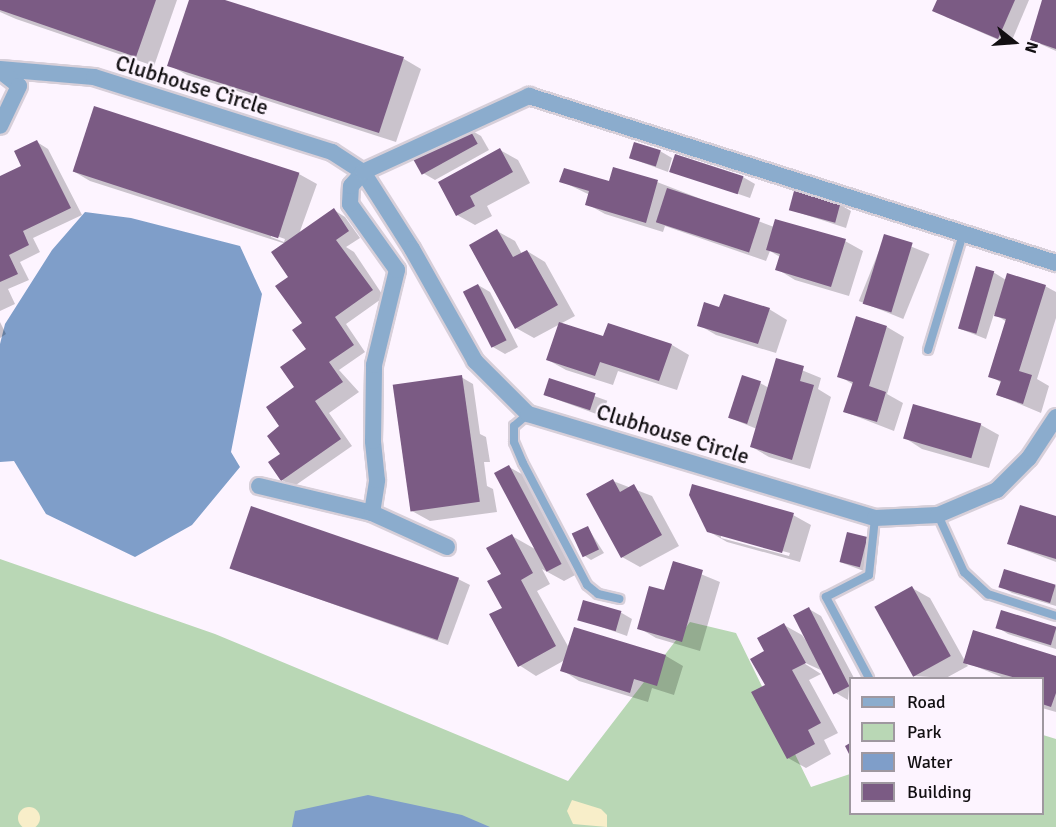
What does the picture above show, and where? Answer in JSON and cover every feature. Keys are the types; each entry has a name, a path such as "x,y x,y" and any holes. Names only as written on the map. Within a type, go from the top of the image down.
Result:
{"street":[{"path":"0,70 19,86 0,126"},
{"name":"Clubhouse Circle","path":"0,70 94,77 332,152 363,172 412,249 475,361 528,414 875,518 938,515 996,490 1029,459 1056,417"},
{"path":"372,513 377,480 373,441 374,365 398,270 350,204 351,186 363,172 529,96 1056,263"},
{"path":"259,486 372,513 447,547"}],"lane":[{"path":"928,350 963,234"},
{"path":"528,414 514,426 514,442 523,463 587,585 598,594 620,599"},
{"path":"938,515 964,572 988,594 1056,616"},
{"path":"868,677 826,597 869,575 875,518"}],"green space":[{"path":"0,559 215,634 568,781 690,622 736,633 811,787 849,774 849,815 1044,815 1044,735 1056,739 1056,827 0,827"}],"sand":[{"path":"572,800 601,809 607,815 607,827 573,824 567,811"},
{"path":"29,807 37,810 39,814 37,826 25,828 21,826 18,818 21,810"}],"water":[{"path":"85,212 131,218 240,246 262,294 231,452 240,467 192,525 135,557 46,514 14,461 0,462 0,344 5,324 52,250"},
{"path":"368,795 462,815 490,827 292,827 295,811"}],"building":[{"path":"0,0 156,0 136,57 0,10"},
{"path":"189,0 225,0 404,57 379,133 167,66"},
{"path":"937,0 1015,0 998,39 932,11"},
{"path":"1042,0 1056,0 1056,49 1030,40"},
{"path":"94,106 299,173 278,238 73,172"},
{"path":"469,128 478,144 422,175 413,159"},
{"path":"37,140 71,208 23,231 29,245 9,255 18,274 0,282 0,176 21,166 14,151"},
{"path":"634,142 661,150 656,166 629,158"},
{"path":"500,148 513,172 470,196 475,206 456,216 438,182"},
{"path":"675,154 743,176 738,194 669,172"},
{"path":"613,167 658,180 646,223 585,205 589,191 559,182 564,168 609,181"},
{"path":"667,188 760,218 749,253 656,222"},
{"path":"794,191 840,203 835,223 789,210"},
{"path":"334,208 349,231 336,240 373,290 335,317 354,345 329,362 343,382 315,401 341,439 281,481 268,462 280,454 267,436 279,426 266,407 294,387 280,367 306,349 292,330 302,323 275,286 288,277 271,252"},
{"path":"775,219 846,239 831,287 775,270 780,254 766,250"},
{"path":"497,229 513,257 527,250 558,305 515,329 469,245"},
{"path":"884,234 913,243 891,313 863,304"},
{"path":"976,266 994,271 976,334 958,328"},
{"path":"1007,273 1046,285 1019,371 1032,375 1023,404 996,395 1001,381 988,377 1006,319 994,316"},
{"path":"478,284 507,340 491,348 463,292"},
{"path":"724,294 770,308 758,344 697,326 704,302 719,307"},
{"path":"856,316 887,326 869,386 886,392 877,422 843,412 853,382 837,377"},
{"path":"559,322 603,336 608,323 672,344 659,381 600,362 595,376 546,360"},
{"path":"776,358 804,366 800,381 814,385 792,460 750,447"},
{"path":"462,375 480,502 410,511 393,385"},
{"path":"742,375 761,381 747,424 728,418"},
{"path":"549,378 596,393 590,410 543,395"},
{"path":"913,404 981,424 971,458 903,439"},
{"path":"509,465 562,564 547,572 494,473"},
{"path":"613,479 620,492 634,484 662,535 621,558 586,494"},
{"path":"692,484 794,513 782,553 707,532 689,495"},
{"path":"1020,505 1056,516 1056,559 1007,544"},
{"path":"251,506 459,578 438,640 230,568"},
{"path":"588,526 599,550 583,557 572,534"},
{"path":"847,532 867,537 860,567 840,562"},
{"path":"512,534 533,573 521,580 556,646 518,667 489,614 502,608 487,581 501,574 486,548"},
{"path":"673,561 703,570 682,642 637,629 649,586 664,590"},
{"path":"1004,569 1056,585 1050,603 998,587"},
{"path":"912,586 951,656 913,677 874,607"},
{"path":"583,600 621,611 616,631 577,620"},
{"path":"809,607 849,686 833,694 793,615"},
{"path":"1001,610 1056,627 1051,645 995,628"},
{"path":"784,623 806,663 792,670 821,723 808,730 815,744 787,759 751,692 765,685 750,659 764,651 757,638"},
{"path":"574,627 666,655 657,686 634,679 630,693 560,671"},
{"path":"973,630 1056,656 1056,693 1051,707 1044,705 1044,677 1012,677 963,663"}]}
